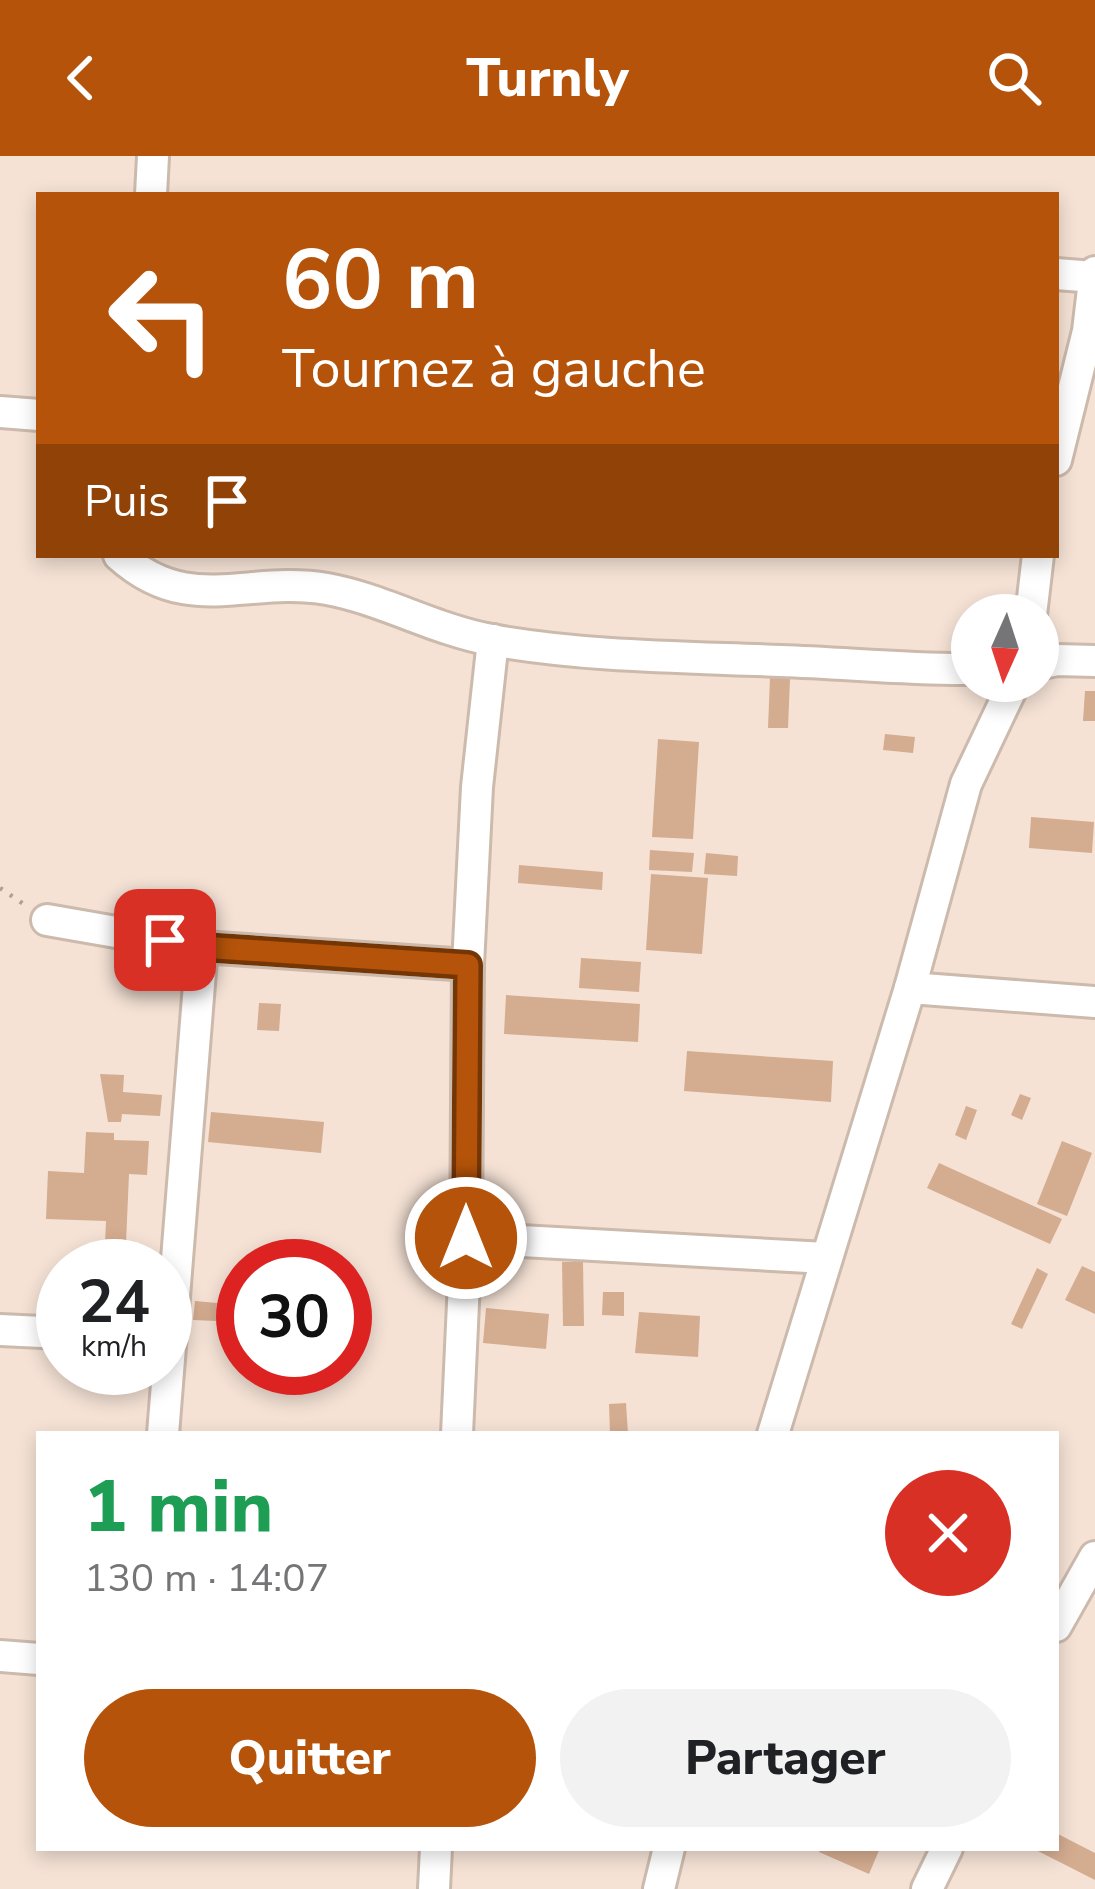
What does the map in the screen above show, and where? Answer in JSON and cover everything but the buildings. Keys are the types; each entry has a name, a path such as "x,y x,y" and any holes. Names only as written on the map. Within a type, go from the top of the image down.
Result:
{"street":[{"path":"151,192 153,156"},
{"path":"1059,274 1094,275 1088,331 1059,448"},
{"path":"0,412 36,415"},
{"path":"123,558 145,577 188,592 325,589 460,634 493,640 645,656 951,668"},
{"path":"1033,594 1038,558"},
{"path":"457,1431 466,1238 468,965 477,787 493,640"},
{"path":"1059,663 1095,661"},
{"path":"774,1431 910,988 965,784 1005,702"},
{"path":"47,920 202,947 468,965"},
{"path":"177,1239 202,947"},
{"path":"910,988 1095,1002"},
{"path":"466,1238 826,1258"},
{"path":"0,1330 36,1332"},
{"path":"163,1431 165,1395"},
{"path":"1059,1621 1095,1557"},
{"path":"0,1657 36,1659"},
{"path":"434,1889 436,1851"},
{"path":"659,1889 669,1851"},
{"path":"927,1889 946,1851"}],"route":[{"path":"165,940 202,947 468,965 466,1238"}]}
